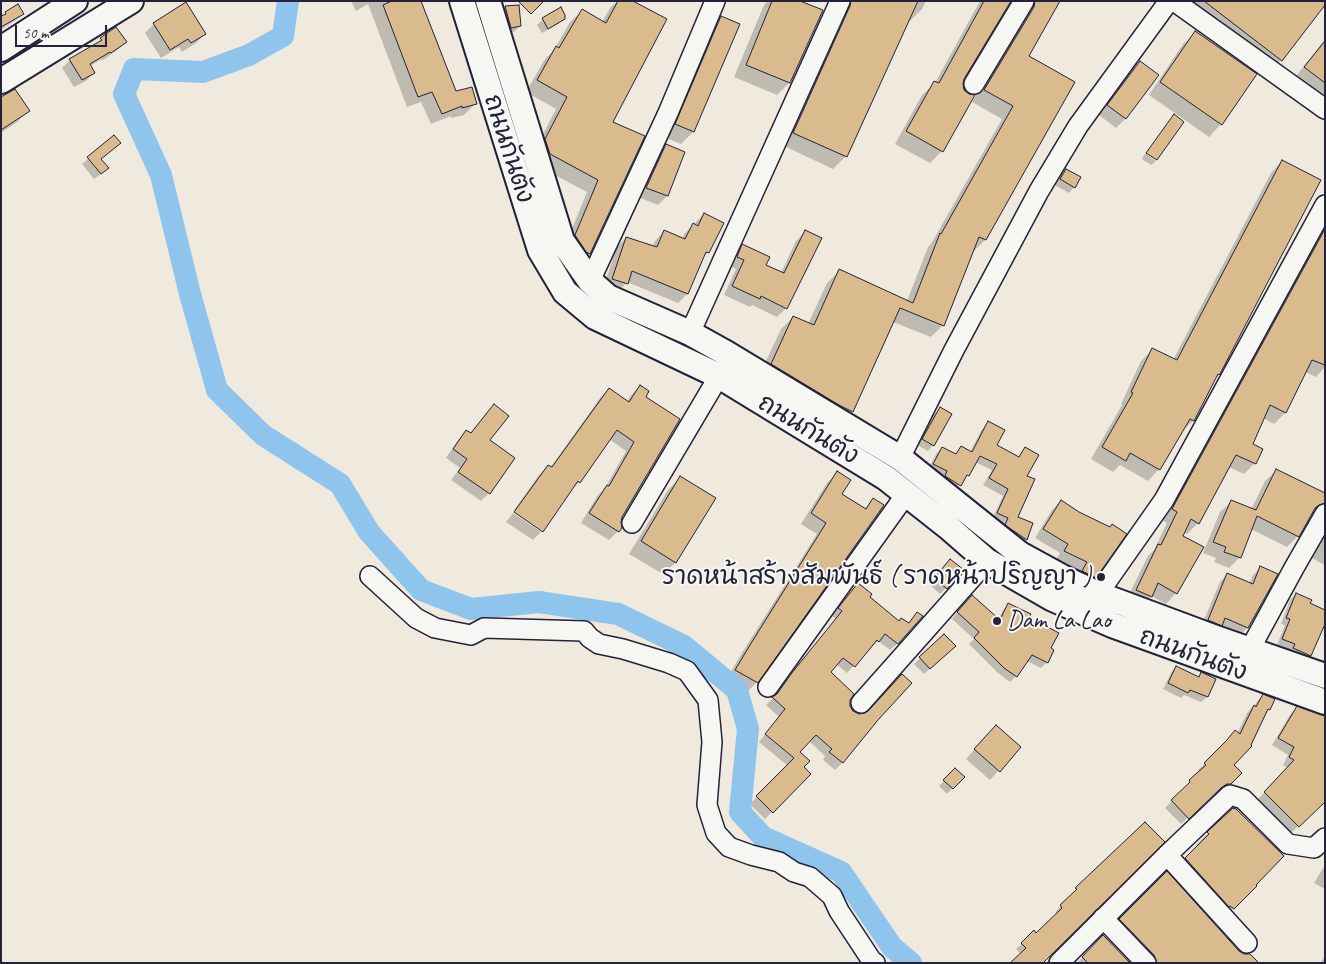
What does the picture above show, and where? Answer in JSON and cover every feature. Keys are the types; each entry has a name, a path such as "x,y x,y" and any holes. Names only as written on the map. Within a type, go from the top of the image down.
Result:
{"main road":[{"path":"1,49 75,1"},
{"path":"1,81 131,1"},
{"name":"ถนนกันตัง","path":"462,1 540,250 565,292 595,317 720,376 886,478 948,526 987,562 1053,598 1112,625 1325,702"},
{"name":"ถนนกันตัง","path":"488,1 562,241 590,281 608,297 690,333 726,352 900,458 1020,554 1064,578 1098,594 1325,676"},
{"path":"554,273 576,260"},
{"path":"755,398 767,377"},
{"path":"932,514 947,496"},
{"path":"1112,625 1121,602"}],"street":[{"path":"590,281 668,112 715,1"},
{"path":"690,333 840,1"},
{"path":"974,84 1024,1"},
{"path":"900,458 954,350 1039,191 1078,126 1169,1"},
{"path":"1174,1 1325,109"},
{"path":"1098,594 1164,500 1325,205"},
{"path":"632,523 720,376"},
{"path":"768,688 907,493"},
{"path":"1250,649 1325,514"},
{"path":"861,703 987,562"},
{"path":"370,576 416,618 435,628 471,635 484,628 584,631 599,644 669,663 687,671 708,700 712,742 707,805 716,833 729,847 779,862 794,872 810,877 832,896 839,911 875,963"},
{"path":"1059,963 1166,855 1230,795 1243,799 1288,844 1314,848 1325,838"},
{"path":"1166,855 1247,943"},
{"path":"1103,918 1146,963"}],"building":[{"path":"392,1 421,1 456,91 472,87 477,104 462,108 462,106 442,114 432,92 418,97 383,5"},
{"path":"518,1 544,1 531,14"},
{"path":"618,1 633,1 667,19 613,122 645,136 590,254 586,252 575,235 598,180 550,154 545,139 567,97 537,80 556,46 559,48 582,9 606,23"},
{"path":"772,1 800,1 823,10 790,83 746,65"},
{"path":"851,1 918,1 847,157 793,133"},
{"path":"984,1 1011,1 964,79 964,90 969,94 975,95 943,152 906,131 934,81 939,83"},
{"path":"1035,1 1060,1 1029,56 1075,82 986,240 979,237 944,326 900,308 853,412 771,364 793,316 814,325 839,269 913,303 940,233 1013,106 984,90 1034,7"},
{"path":"1204,1 1325,1 1325,5 1282,61"},
{"path":"186,2 206,34 191,43 188,39 170,50 153,23"},
{"path":"18,4 24,14 1,27 1,16"},
{"path":"519,5 521,26 511,28 505,6"},
{"path":"561,7 565,19 548,29 542,18"},
{"path":"721,16 740,24 694,132 675,124"},
{"path":"116,27 127,42 90,64 95,73 82,80 69,59 102,40 100,38"},
{"path":"1195,31 1257,74 1222,125 1160,82"},
{"path":"1325,41 1325,83 1304,67"},
{"path":"1140,61 1159,75 1126,119 1107,105"},
{"path":"15,89 30,111 1,130 1,97"},
{"path":"1174,114 1184,122 1157,160 1146,153"},
{"path":"114,135 121,143 101,159 109,168 101,174 87,157"},
{"path":"666,144 685,152 668,196 646,188"},
{"path":"1282,160 1321,180 1194,421 1190,419 1160,470 1130,453 1126,461 1102,447 1133,393 1131,392 1152,348 1177,360"},
{"path":"1066,169 1081,177 1075,188 1060,179"},
{"path":"704,213 724,223 709,253 706,252 688,294 632,271 628,284 612,279 626,237 657,247 664,230 685,239 693,223 698,226"},
{"path":"1325,229 1325,365 1312,360 1286,413 1270,405 1253,444 1263,449 1256,464 1236,455 1199,524 1191,519 1183,536 1204,547 1177,594 1158,583 1152,597 1136,590 1158,544 1161,545 1177,512 1172,509"},
{"path":"805,230 822,238 787,309 761,296 760,299 732,286 744,260 737,257 742,244 770,257 766,265 784,273"},
{"path":"640,385 649,391 646,397 680,419 622,517 622,528 619,532 589,513 607,485 609,486 634,442 617,430 580,483 578,481 543,532 514,512 548,465 552,467 609,388 629,402"},
{"path":"494,404 509,416 490,440 515,458 490,494 458,472 467,459 453,449 466,430 471,433"},
{"path":"940,407 952,414 934,446 922,439"},
{"path":"988,421 1005,430 997,445 1019,457 1025,447 1039,455 1027,476 1035,479 1018,517 1033,523 1027,540 1005,525 1008,518 997,513 1008,489 989,478 997,464 980,456 961,486 945,476 947,471 933,464 942,447 956,454 961,446 972,452"},
{"path":"1276,469 1325,493 1325,503 1315,508 1299,537 1257,516 1241,558 1224,552 1226,547 1213,542 1231,500 1256,510"},
{"path":"837,471 851,480 842,494 866,509 873,498 884,505 758,683 735,670 826,523 811,513"},
{"path":"680,476 716,498 676,563 641,541"},
{"path":"1061,500 1079,512 1110,527 1112,524 1127,534 1096,578 1082,571 1087,562 1064,551 1068,544 1043,529"},
{"path":"950,559 964,570 947,589 934,578"},
{"path":"1260,566 1278,574 1248,628 1225,618 1222,626 1208,620 1227,573 1253,584"},
{"path":"858,583 872,594 870,597 899,621 901,618 909,623 917,612 923,616 898,644 885,634 879,642 877,640 855,667 843,658 831,672 854,694 850,700 850,706 853,711 859,714 869,710 902,674 912,683 878,720 843,763 829,752 832,749 816,735 800,752 810,761 804,767 811,774 773,813 756,796 794,758 765,734 785,709 772,697 777,694 842,611 838,608"},
{"path":"1296,593 1312,600 1310,603 1325,610 1325,624 1311,656 1293,648 1295,644 1282,639 1290,619 1286,618"},
{"path":"972,595 1000,620 1008,603 1031,614 1029,617 1059,633 1051,648 1054,650 1048,663 1032,655 1017,677 1004,668 974,638 979,632 957,612"},
{"path":"944,634 956,646 930,669 919,657"},
{"path":"1176,666 1199,677 1201,672 1216,679 1208,697 1190,690 1188,693 1168,683"},
{"path":"1263,694 1275,699 1270,710 1268,709 1252,746 1234,765 1242,773 1231,784 1222,787 1189,819 1171,800 1206,765 1204,763 1235,730 1240,734 1254,705 1256,707"},
{"path":"1297,706 1325,715 1325,802 1299,827 1264,792 1294,760 1289,757 1294,747 1278,738"},
{"path":"996,725 1021,747 1000,772 974,749"},
{"path":"955,768 965,777 953,789 943,780"},
{"path":"1233,808 1284,856 1234,909 1229,907 1185,858 1209,834 1207,832"},
{"path":"1145,822 1165,842 1043,963 1010,963 1026,948 1021,943 1034,930 1036,933 1062,908 1060,905 1077,889 1075,888"},
{"path":"1167,871 1239,951 1244,954 1250,954 1259,963 1157,963 1154,955 1119,919"},
{"path":"1103,935 1130,963 1088,963 1082,957"}],"waterway":[{"path":"288,1 283,36 249,55 203,72 134,69 124,94 161,175 190,294 217,390 263,435 340,484 369,532 421,590 471,609 539,602 618,614 684,646 737,690 748,729 740,812 763,837 841,872 892,947 911,963"}],"place":[{"name":"ราดหน้าสร้างสัมพันธ์ ( ราดหน้าปริญญา )","path":"1101,577"},
{"name":"Dam La Lao","path":"997,621"}]}
